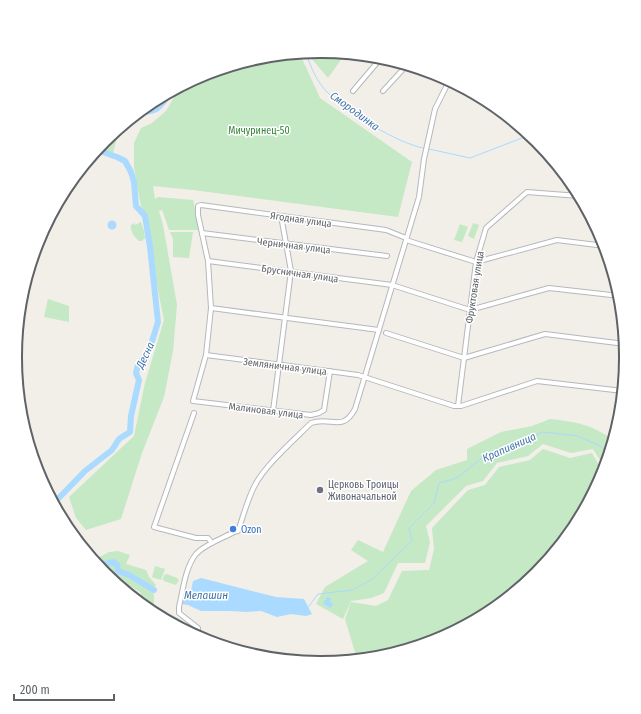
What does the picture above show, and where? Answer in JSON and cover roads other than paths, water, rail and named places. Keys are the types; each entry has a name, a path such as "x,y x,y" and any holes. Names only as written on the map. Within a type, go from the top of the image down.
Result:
{"street":[{"path":"353,91 376,64"},
{"path":"383,91 402,70"},
{"path":"198,629 179,613 178,607 190,566 196,554 212,543 238,531 253,488 259,479 281,453 311,423 318,421 340,423 345,421 355,409 419,197 424,159 435,110 447,86"},
{"name":"Фруктовая улица","path":"458,406 476,262 487,227 528,192 572,195"},
{"name":"Ягодная улица","path":"202,233 197,208 201,205 386,230 406,239 476,262"},
{"path":"273,411 291,271 281,216"},
{"path":"202,233 208,261 211,308 206,355"},
{"name":"Черничная улица","path":"202,233 387,256"},
{"path":"476,262 557,240 597,245"},
{"name":"Брусничная улица","path":"208,261 392,285 470,310"},
{"path":"470,310 549,288 612,295"},
{"path":"211,308 379,330"},
{"path":"386,333 464,358 545,334 618,343"},
{"name":"Земляничная улица","path":"206,355 330,371 364,377"},
{"name":"Малиновая улица","path":"206,355 193,401 311,415 324,410 330,371"},
{"path":"364,377 440,402 458,406 537,381 617,390"},
{"path":"194,413 154,527 196,538 208,538 212,543"}],"water":[{"path":"112,220 117,225 112,230 107,225"},
{"name":"Мелашин","path":"201,578 276,597 304,599 312,614 306,616 291,614 277,617 261,611 201,611 188,605 193,581"},
{"path":"327,597 331,598 330,602 333,604 331,608 323,604"}],"waterway":[{"name":"Смородинка","path":"308,59 312,69 324,89 336,101 373,126 400,140 423,148"},
{"name":"Десна","path":"153,111 161,105"},
{"name":"Смородинка","path":"429,149 470,158 523,138"},
{"name":"Десна","path":"58,499 85,471 112,450 119,439 130,432 131,416 139,380 136,373 138,365 149,351 158,322 145,216 136,206 134,182 131,172 125,161 103,152"},
{"name":"Крапивница","path":"309,606 318,594 353,590 371,580 412,541 409,528 434,503 439,483 457,478 482,458 501,448 543,432 578,436 604,449"},
{"name":"Крапивница","path":"105,564 113,562 117,565 118,571 129,575 154,590"},
{"name":"Крапивница","path":"184,601 188,602"}],"place":[{"name":"Церковь Троицы Живоначальной","path":"320,490"},
{"name":"Ozon","path":"233,529"}],"park label":[{"name":"Мичуринец-50","path":"259,130"}]}
